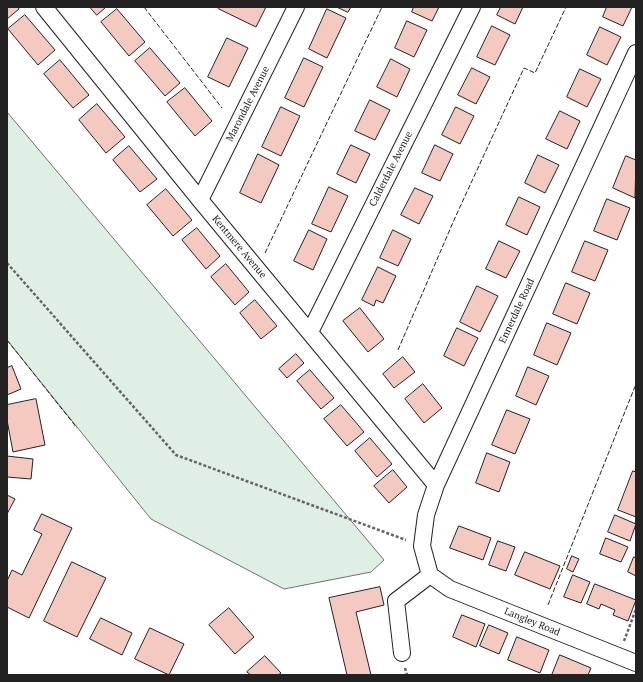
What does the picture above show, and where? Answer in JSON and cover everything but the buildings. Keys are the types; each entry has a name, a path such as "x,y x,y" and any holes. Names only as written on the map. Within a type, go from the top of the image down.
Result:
{"street":[{"name":"Kentmere Avenue","path":"44,7 200,200 436,485"},
{"name":"Marondale Avenue","path":"200,200 296,7"},
{"name":"Calderdale Avenue","path":"310,332 472,7"},
{"name":"Ennerdale Road","path":"430,575 422,546 426,515 436,485 634,63"},
{"path":"402,653 396,601 430,575"},
{"name":"Langley Road","path":"430,575 450,589 636,663"}],"path":[{"path":"7,263 176,455 422,546"},
{"path":"618,656 636,609"}],"green space":[{"path":"7,112 384,560 371,572 284,589 151,519 7,340"}],"fence":[{"path":"144,7 222,108"},
{"path":"265,253 382,7"},
{"path":"398,350 454,220 524,68 535,73 566,7"},
{"path":"7,340 77,428"},
{"path":"548,605 636,384"}]}
